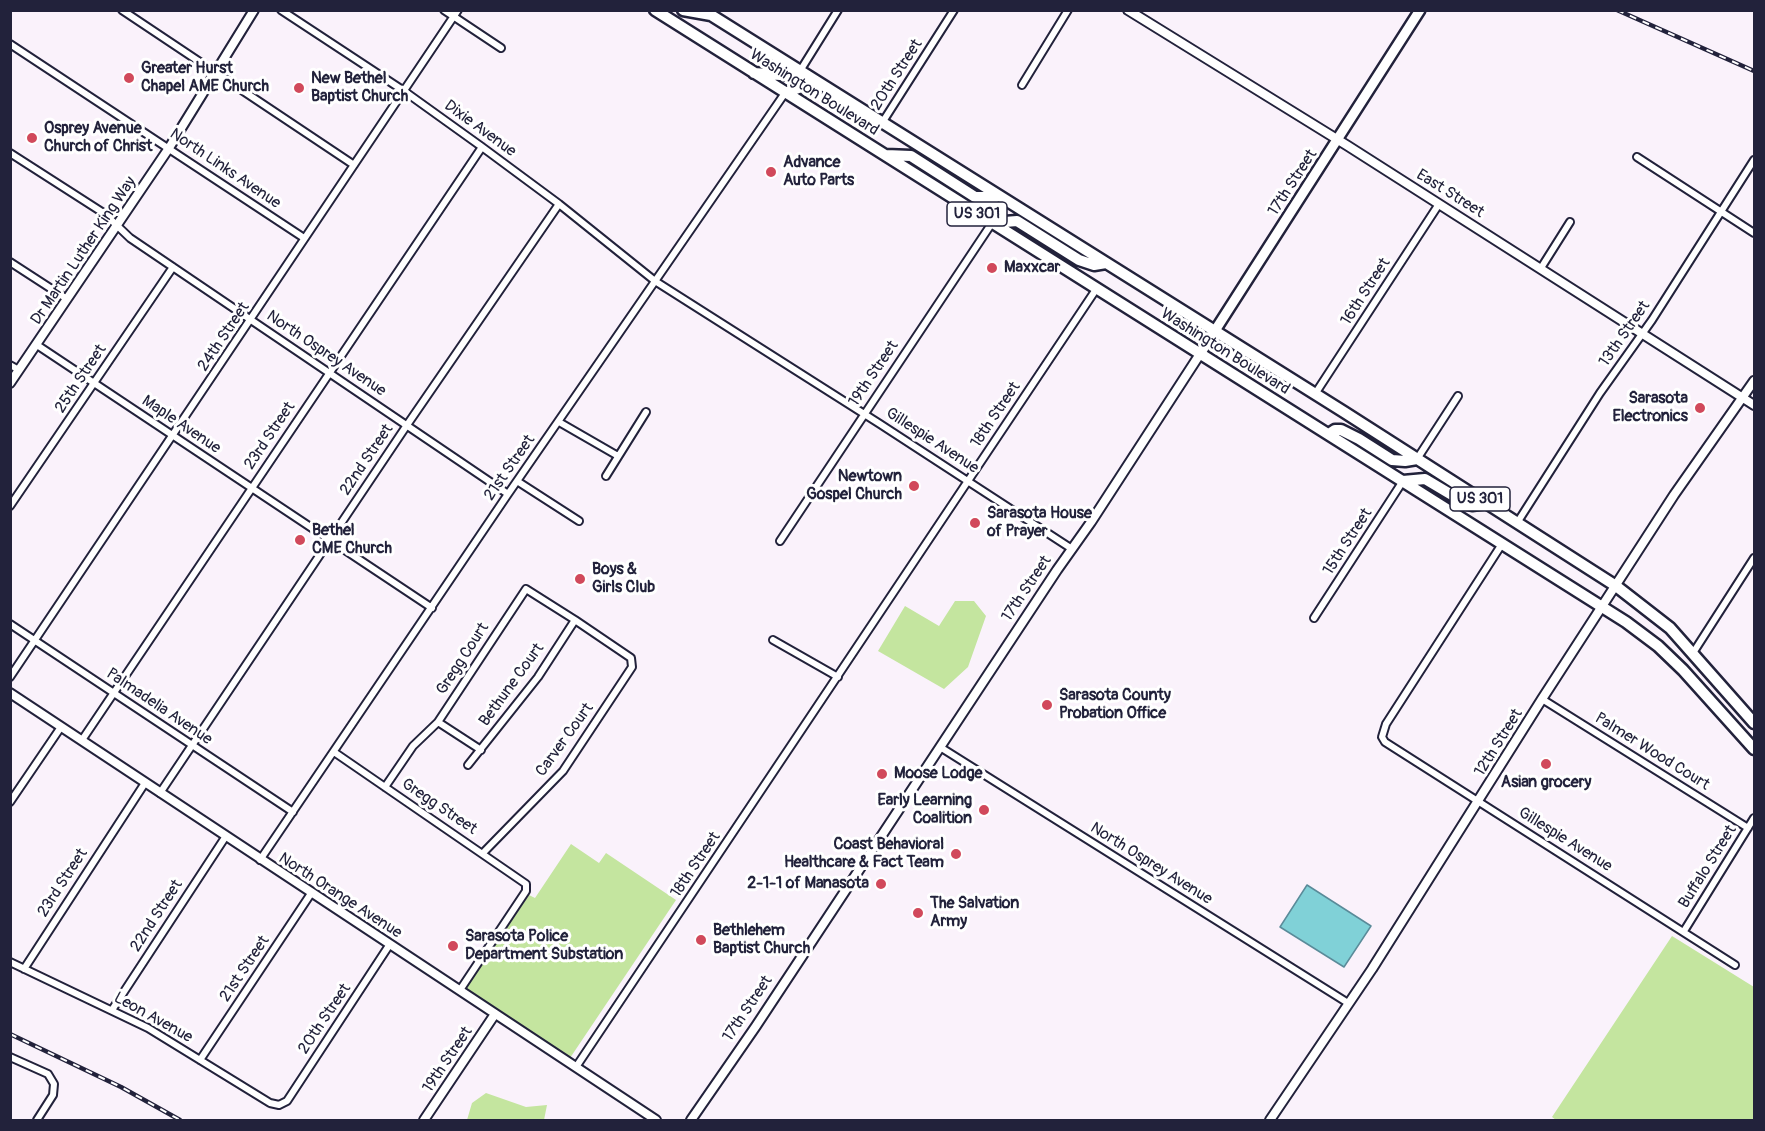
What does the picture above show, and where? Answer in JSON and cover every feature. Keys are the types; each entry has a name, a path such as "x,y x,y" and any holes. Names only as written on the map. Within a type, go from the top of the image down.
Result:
{"main road":[{"name":"Washington Boulevard","path":"655,10 1603,607 1652,641 1683,669 1755,749"},
{"path":"683,10 707,13"},
{"name":"17th Street","path":"1200,354 1420,10"},
{"name":"Washington Boulevard","path":"707,13 1315,394 1616,586 1658,618 1693,653 1755,723"},
{"path":"754,73 780,75 800,72"},
{"path":"785,93 801,87 821,86"},
{"path":"883,154 910,156 975,197 999,198"},
{"path":"992,223 1017,221 1079,260 1094,266 1106,263"},
{"path":"1329,434 1335,430 1341,430 1392,460 1405,462 1417,459"},
{"path":"1403,481 1425,478 1467,504 1487,503"}],"street":[{"path":"122,10 354,165"},
{"name":"Dr Martin Luther King Way","path":"10,383 169,148 254,10"},
{"name":"Dixie Avenue","path":"281,10 404,91 482,147 560,204 655,281"},
{"path":"444,10 501,48"},
{"name":"24th Street","path":"10,677 252,320 304,238 458,10"},
{"path":"800,72 838,10"},
{"name":"20th Street","path":"882,124 954,10"},
{"path":"1022,85 1068,10"},
{"name":"East Street","path":"1128,10 1338,140 1755,405"},
{"name":"North Links Avenue","path":"10,45 304,238"},
{"name":"21st Street","path":"260,860 508,494 785,93"},
{"name":"23rd Street","path":"81,740 482,147"},
{"name":"North Osprey Avenue","path":"10,153 105,214 129,238 508,494"},
{"path":"1637,157 1755,233"},
{"name":"13th Street","path":"1517,523 1755,160"},
{"name":"22nd Street","path":"160,793 407,425 560,204"},
{"name":"16th Street","path":"1315,394 1439,204"},
{"path":"1541,268 1570,222"},
{"name":"19th Street","path":"780,541 992,223"},
{"path":"10,262 67,299"},
{"name":"25th Street","path":"10,506 173,267"},
{"name":"Gillespie Avenue","path":"655,281 969,480 1072,549"},
{"name":"18th Street","path":"576,1067 838,678 1096,288"},
{"name":"Maple Avenue","path":"37,345 432,608"},
{"name":"17th Street","path":"691,1120 1157,423 1200,354"},
{"path":"10,365 19,370"},
{"name":"12th Street","path":"1270,1120 1479,802 1542,699 1674,495 1755,381"},
{"path":"1417,459 1458,396"},
{"path":"606,476 646,412"},
{"path":"559,422 618,456"},
{"path":"517,481 579,521"},
{"name":"15th Street","path":"1314,618 1403,481"},
{"name":"Gillespie Avenue","path":"1502,544 1386,724 1382,737 1385,742 1735,965"},
{"path":"1693,653 1755,558"},
{"name":"Gregg Court","path":"385,787 413,746 438,722 526,589 575,620"},
{"name":"Carver Court","path":"483,853 563,771 632,667 633,661 575,620"},
{"name":"Bethune Court","path":"468,765 538,677 575,620"},
{"name":"Palmadelia Avenue","path":"10,624 293,812"},
{"path":"773,640 838,678"},
{"name":"North Orange Avenue","path":"10,693 656,1120"},
{"name":"Palmer Wood Court","path":"1542,699 1748,828"},
{"path":"438,722 481,750"},
{"path":"10,802 61,727"},
{"name":"North Osprey Avenue","path":"940,747 1348,1003"},
{"name":"Gregg Street","path":"334,752 524,881 526,891 460,990"},
{"name":"23rd Street","path":"24,969 145,783"},
{"name":"Buffalo Street","path":"1684,931 1755,818"},
{"name":"22nd Street","path":"112,1010 226,836"},
{"name":"21st Street","path":"200,1060 312,892"},
{"name":"20th Street","path":"279,1105 287,1101 390,944"},
{"name":"Leon Avenue","path":"10,962 147,1028 270,1103 279,1105"},
{"name":"19th Street","path":"423,1120 495,1014"},
{"path":"10,1057 48,1074 54,1084 53,1095 37,1120"}],"green space":[{"path":"955,601 974,601 986,616 968,667 944,689 878,651 905,606 939,626"},
{"path":"571,844 599,863 606,853 676,900 570,1058 466,988 529,895 535,898"},
{"path":"1672,936 1754,987 1753,1120 1556,1120 1552,1117"},
{"path":"486,1093 526,1107 547,1105 544,1120 467,1120 472,1103"}],"water":[{"path":"1307,885 1371,926 1344,967 1280,927"}],"railway":[{"path":"1617,10 1754,71"},
{"path":"10,1034 121,1087 180,1120"}],"place":[{"name":"Greater Hurst Chapel AME Church","path":"129,78"},
{"name":"New Bethel Baptist Church","path":"299,88"},
{"name":"Osprey Avenue Church of Christ","path":"32,138"},
{"name":"Advance Auto Parts","path":"771,172"},
{"name":"Maxxcar","path":"992,268"},
{"name":"Sarasota Electronics","path":"1700,408"},
{"name":"Newtown Gospel Church","path":"914,486"},
{"name":"Sarasota House of Prayer","path":"975,523"},
{"name":"Bethel CME Church","path":"300,540"},
{"name":"Boys & Girls Club","path":"580,579"},
{"name":"Sarasota County Probation Office","path":"1047,705"},
{"name":"Asian grocery","path":"1546,764"},
{"name":"Moose Lodge","path":"882,774"},
{"name":"Early Learning Coalition","path":"984,810"},
{"name":"Coast Behavioral Healthcare & Fact Team","path":"956,854"},
{"name":"2-1-1 of Manasota","path":"881,884"},
{"name":"The Salvation Army","path":"918,913"},
{"name":"Bethlehem Baptist Church","path":"701,940"},
{"name":"Sarasota Police Department Substation","path":"453,946"}]}
